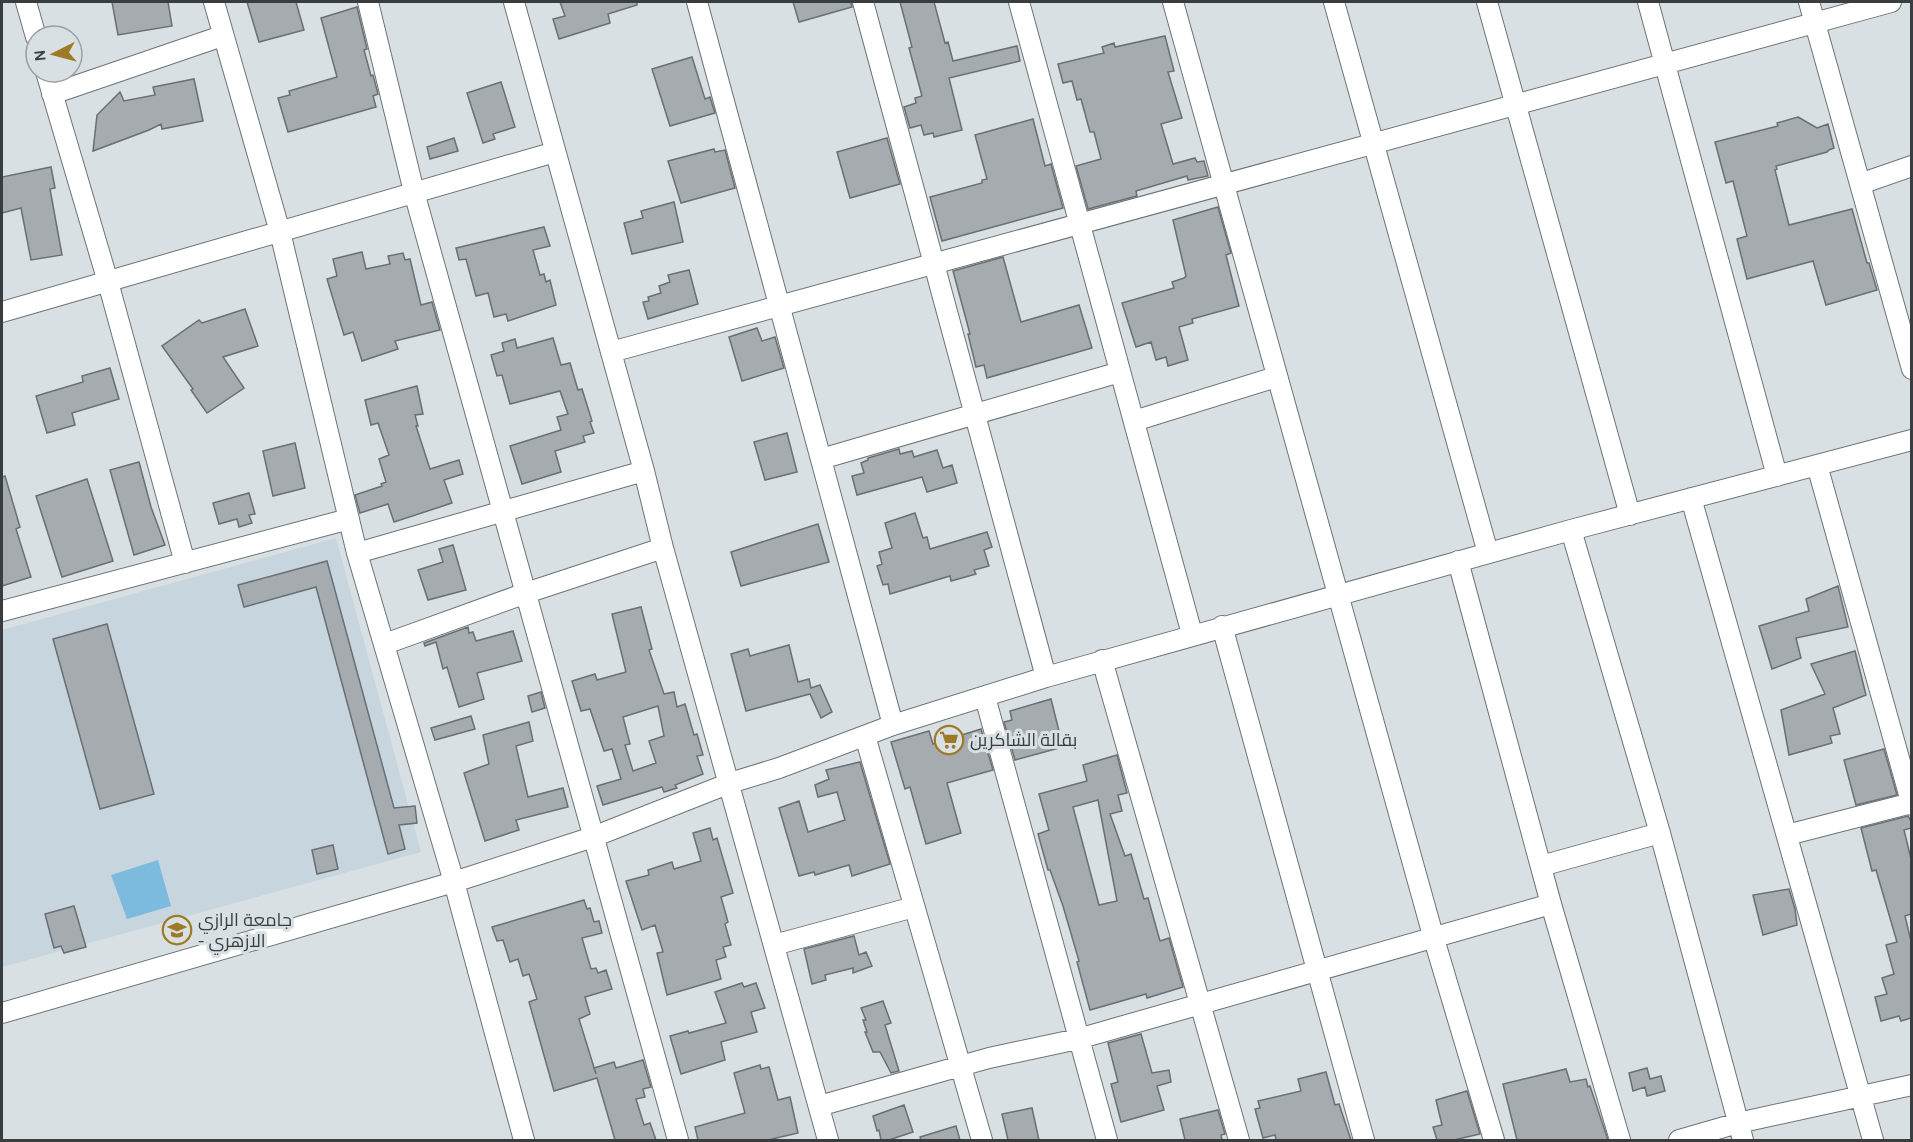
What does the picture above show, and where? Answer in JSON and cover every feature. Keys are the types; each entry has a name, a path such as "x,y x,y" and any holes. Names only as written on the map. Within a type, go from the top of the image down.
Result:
{"street":[{"path":"26,2 32,24"},
{"path":"214,2 280,232 357,553 386,644 454,882 524,1140"},
{"path":"368,2 414,192 505,512 592,837 678,1140"},
{"path":"514,2 828,1140"},
{"path":"697,2 892,725"},
{"path":"863,2 1046,677"},
{"path":"1019,2 1192,634"},
{"path":"1173,2 1222,185 1434,939 1494,1140"},
{"path":"1334,2 1488,553"},
{"path":"1487,2 1629,515"},
{"path":"1648,2 1777,476"},
{"path":"1809,2 1911,369"},
{"path":"611,352 1891,2"},
{"path":"52,94 222,36"},
{"path":"49,84 108,282 185,563"},
{"path":"2,312 555,152"},
{"path":"1860,184 1911,166"},
{"path":"821,459 1120,372"},
{"path":"1134,421 1276,377"},
{"path":"2,1013 454,882 592,837 730,783 779,768 892,725 1102,660 1571,530 1911,440"},
{"path":"1787,835 1911,804 1816,465"},
{"path":"357,553 644,471"},
{"path":"1691,498 1873,1140"},
{"path":"2,611 349,519"},
{"path":"1571,530 1660,833 1741,1132"},
{"path":"386,644 526,593 663,548"},
{"path":"1458,561 1551,904 1620,1140"},
{"path":"1222,626 1364,1140"},
{"path":"1102,660 1239,1140"},
{"path":"985,697 1107,1140"},
{"path":"865,736 982,1140"},
{"path":"1541,866 1660,833"},
{"path":"819,1106 961,1065 1078,1039 1551,904"},
{"path":"774,945 914,907"},
{"path":"1679,1140 1741,1132 1861,1095 1911,1085"}],"shaded area":[{"path":"336,538 421,852 2,967 2,630"},
{"path":"158,860 171,906 127,919 111,875"}],"building":[{"path":"112,2 168,2 172,26 118,35"},
{"path":"247,2 296,2 304,30 259,42"},
{"path":"560,2 637,2 637,5 608,14 610,23 559,39 553,19 565,16"},
{"path":"793,2 851,2 852,7 799,22"},
{"path":"900,2 934,2 945,43 948,42 953,61 1017,46 1020,61 949,78 962,130 934,137 933,133 924,135 921,125 910,128 904,107 916,103 915,98 922,96"},
{"path":"357,7 367,49 364,50 378,94 373,96 376,107 288,132 278,98 290,95 289,91 337,77 321,18"},
{"path":"1165,36 1174,71 1168,72 1182,118 1161,124 1173,164 1195,158 1197,162 1204,161 1208,176 1188,180 1187,176 1136,191 1137,196 1088,209 1076,166 1101,159 1094,132 1090,132 1081,99 1077,100 1072,81 1063,83 1058,64 1104,53 1102,47 1114,43 1115,47"},
{"path":"692,57 705,99 710,97 715,113 670,126 652,69"},
{"path":"194,79 203,121 162,129 161,124 93,151 97,115 120,92 124,101 155,95 153,87"},
{"path":"501,82 515,127 493,134 495,139 483,143 467,93"},
{"path":"1798,117 1817,128 1828,124 1834,148 1776,166 1775,170 1789,225 1852,209 1877,290 1826,305 1813,261 1747,279 1737,239 1747,236 1733,181 1726,183 1715,142 1778,126 1777,123"},
{"path":"1033,119 1045,166 1051,164 1063,208 942,241 930,197 982,183 982,180 987,179 975,135"},
{"path":"454,138 458,151 430,159 427,147"},
{"path":"887,138 900,184 850,198 837,152"},
{"path":"714,149 715,152 725,150 735,188 681,203 668,161"},
{"path":"51,167 55,188 50,189 62,255 31,260 21,208 2,213 2,177"},
{"path":"674,202 683,242 632,254 624,223 643,218 641,211"},
{"path":"1218,207 1231,253 1226,255 1239,306 1192,319 1193,323 1179,327 1188,360 1168,366 1166,357 1156,360 1151,342 1136,347 1122,303 1174,288 1172,282 1186,276 1173,220"},
{"path":"544,227 550,246 533,250 540,275 544,274 546,282 550,280 556,305 508,321 506,314 494,317 488,293 476,296 466,259 459,260 456,248"},
{"path":"362,252 366,269 390,264 388,256 403,253 405,260 410,259 421,305 432,302 440,330 395,341 398,349 362,361 353,332 344,335 327,279 337,276 333,259"},
{"path":"1003,257 1021,322 1079,305 1092,348 987,378 984,365 976,367 968,334 970,334 953,271"},
{"path":"689,270 698,304 648,319 643,302 649,301 648,297 661,293 659,286 670,282 668,275"},
{"path":"245,309 258,346 223,357 244,388 207,413 162,346 199,320 202,323"},
{"path":"757,328 762,341 775,337 784,368 742,381 729,337"},
{"path":"553,338 561,365 570,363 578,390 582,389 594,433 583,436 585,442 555,451 561,472 522,484 510,446 561,430 557,417 568,414 560,391 510,404 502,375 497,376 491,355 504,351 502,343 515,339 517,348"},
{"path":"110,368 119,399 72,413 75,425 47,433 36,396 83,382 82,376"},
{"path":"417,386 423,414 415,415 418,426 416,426 430,469 459,460 463,474 444,480 452,503 394,522 388,504 360,513 355,495 382,486 381,484 386,482 379,459 389,455 378,423 371,425 365,400"},
{"path":"787,433 797,472 765,480 754,442"},
{"path":"295,443 305,488 273,496 263,451"},
{"path":"899,449 900,454 912,451 914,457 937,450 943,468 952,465 957,483 927,492 922,477 857,495 852,476 864,473 861,463 868,458"},
{"path":"139,462 151,507 165,545 134,555 110,470"},
{"path":"5,476 20,527 16,529 31,577 2,586 2,477"},
{"path":"87,479 113,561 62,577 36,496"},
{"path":"249,493 255,514 249,515 252,523 239,527 237,519 219,524 213,503"},
{"path":"915,513 923,538 927,537 930,549 987,532 992,547 984,550 989,566 974,570 976,574 951,581 950,576 890,594 888,584 883,585 877,566 882,564 879,552 892,548 885,523"},
{"path":"818,524 829,562 741,586 731,552"},
{"path":"453,545 466,590 428,600 418,570 443,562 439,549"},
{"path":"327,561 394,808 415,806 417,823 399,825 405,849 388,854 316,587 244,607 238,585"},
{"path":"1838,586 1848,627 1796,638 1801,658 1772,669 1759,626 1809,611 1806,599"},
{"path":"641,607 652,649 649,650 664,694 674,692 677,707 685,704 694,735 697,734 703,755 697,756 703,774 675,785 677,788 664,792 662,787 603,805 597,786 621,779 612,749 604,751 590,709 581,711 572,681 595,674 597,680 626,672 612,614","holes":["658,706 664,736 649,741 656,763 633,771 625,745 630,744 623,717"]},
{"path":"107,624 154,794 100,809 53,639"},
{"path":"468,627 469,633 473,632 476,641 513,631 522,661 477,673 484,699 459,707 447,667 443,669 436,642 425,646 424,643"},
{"path":"789,645 798,682 809,679 811,688 820,685 832,712 821,718 810,694 746,711 731,654 748,649 750,656"},
{"path":"1855,651 1866,695 1833,708 1840,734 1830,736 1832,743 1789,755 1781,710 1825,694 1811,664"},
{"path":"541,692 545,708 532,712 528,696"},
{"path":"1051,699 1063,747 1015,760 1004,722 1012,720 1010,711"},
{"path":"471,716 475,729 435,740 431,728"},
{"path":"529,722 533,741 516,746 528,797 563,788 568,807 516,820 519,830 485,841 464,773 489,764 483,735"},
{"path":"981,729 993,770 947,783 961,833 926,844 910,787 905,789 891,742 929,731 933,744"},
{"path":"1884,749 1897,795 1856,805 1844,760"},
{"path":"1117,755 1127,793 1118,795 1122,811 1110,814 1125,856 1131,854 1144,899 1148,898 1160,941 1169,938 1183,987 1147,998 1146,994 1090,1010 1063,906 1050,870 1048,870 1038,834 1049,830 1039,794 1087,781 1083,765","holes":["1098,800 1117,901 1099,905 1073,807"]},
{"path":"860,762 890,864 852,876 849,865 815,875 814,872 799,876 779,808 799,801 808,832 845,820 837,792 818,797 815,785 829,779 826,770"},
{"path":"1908,816 1911,828 1904,830 1911,859 1911,914 1905,916 1911,941 1911,1018 1901,1021 1899,1016 1881,1021 1875,997 1887,994 1882,978 1894,974 1886,945 1897,942 1876,870 1872,871 1861,828"},
{"path":"710,828 713,840 717,838 733,893 721,897 731,945 723,947 726,957 716,960 721,979 667,995 657,953 663,952 655,925 642,930 626,881 649,875 648,870 672,862 674,869 701,861 693,833"},
{"path":"333,845 338,869 317,874 312,850"},
{"path":"1789,889 1797,925 1763,935 1753,895"},
{"path":"584,900 587,909 590,908 594,922 599,921 602,933 582,938 591,969 596,968 598,973 606,970 612,989 585,997 590,1014 579,1019 594,1068 614,1062 616,1068 643,1060 651,1087 643,1089 645,1097 636,1099 644,1125 650,1123 656,1140 615,1140 597,1078 554,1091 529,1002 537,999 529,974 523,976 518,959 510,962 503,940 497,941 492,927"},
{"path":"74,906 86,947 64,953 61,946 54,948 45,914"},
{"path":"854,936 859,955 866,952 872,966 853,973 853,968 825,975 826,980 812,984 804,949"},
{"path":"742,983 744,987 756,983 765,1008 751,1012 757,1032 721,1042 725,1060 681,1074 670,1036 726,1023 715,992"},
{"path":"883,1001 891,1023 885,1025 899,1071 891,1073 880,1052 873,1052 865,1032 867,1032 863,1020 866,1020 861,1008"},
{"path":"1141,1034 1152,1073 1169,1070 1171,1082 1157,1086 1164,1110 1121,1122 1111,1084 1118,1082 1108,1043"},
{"path":"760,1065 761,1069 769,1067 778,1100 790,1097 798,1133 768,1140 698,1140 695,1127 745,1113 734,1073"},
{"path":"1647,1068 1650,1079 1661,1076 1665,1091 1647,1096 1645,1087 1633,1091 1629,1073"},
{"path":"1566,1069 1570,1082 1586,1079 1608,1140 1517,1140 1503,1084"},
{"path":"1326,1072 1335,1105 1339,1104 1351,1140 1276,1140 1275,1135 1263,1138 1255,1109 1260,1108 1258,1101 1301,1091 1298,1079"},
{"path":"1467,1091 1480,1134 1454,1140 1437,1140 1433,1127 1442,1125 1436,1100"},
{"path":"904,1105 913,1132 889,1140 881,1140 873,1116"},
{"path":"1032,1108 1039,1140 1008,1140 1002,1114"},
{"path":"1218,1110 1225,1134 1221,1135 1222,1140 1185,1140 1180,1119"},
{"path":"956,1126 960,1140 921,1140 920,1137"}],"place":[{"name":"بقالة الشاكرين","path":"949,740"},
{"name":"جامعة الرازي - الازهري","path":"177,930"}]}
